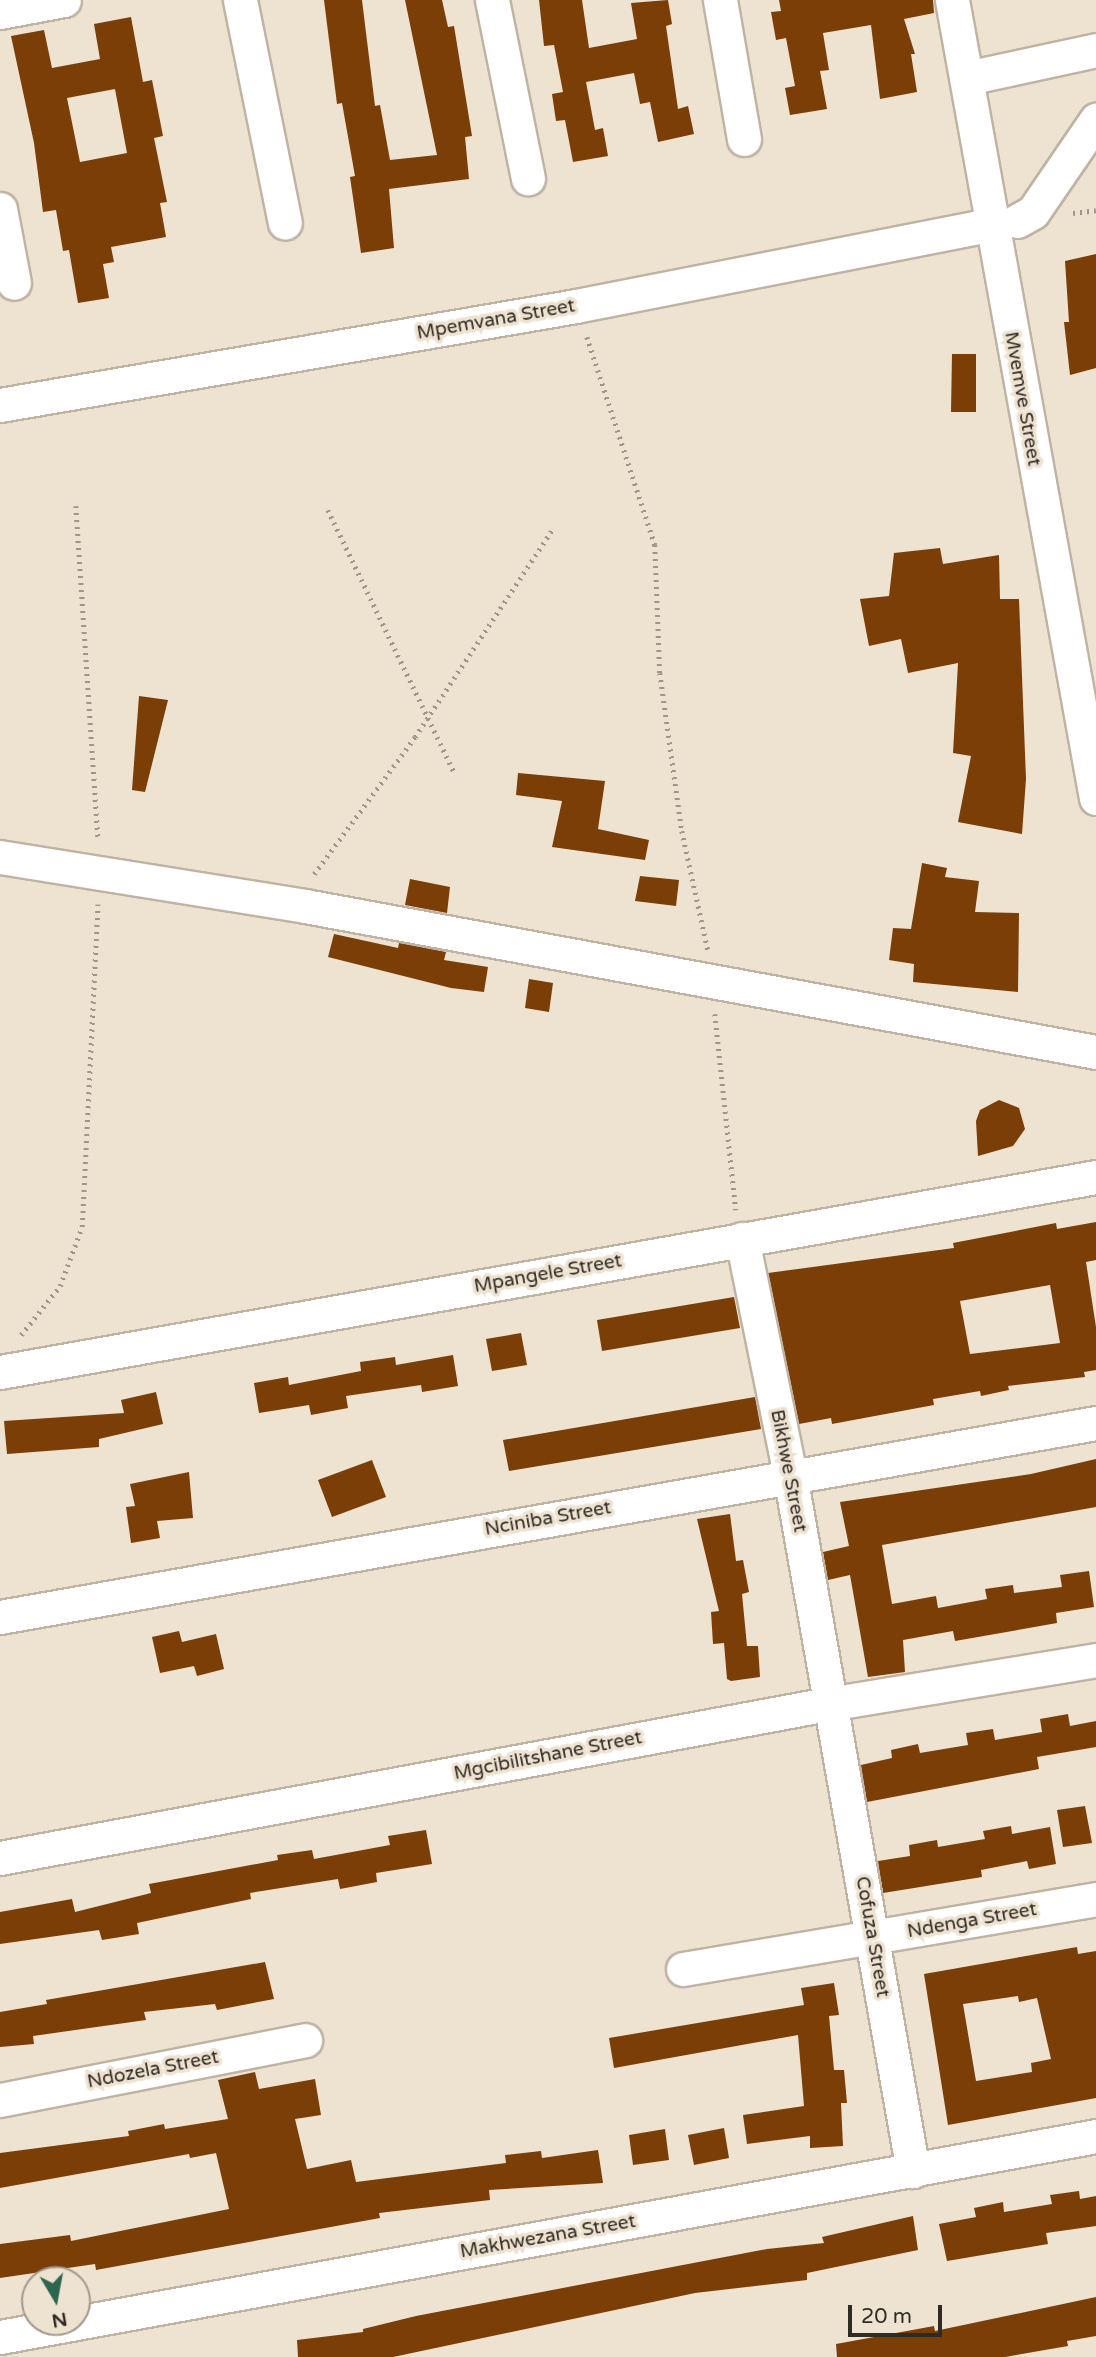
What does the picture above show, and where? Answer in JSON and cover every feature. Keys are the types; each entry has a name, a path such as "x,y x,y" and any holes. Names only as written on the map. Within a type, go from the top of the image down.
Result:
{"street":[{"path":"0,12 64,0"},
{"path":"240,0 285,223"},
{"path":"492,0 528,178"},
{"path":"720,0 744,139"},
{"name":"Mvemve Street","path":"952,0 967,78 1004,223 1096,798"},
{"path":"967,78 1096,50"},
{"path":"1004,223 1032,212 1064,171 1096,120"},
{"path":"0,209 14,283"},
{"name":"Mpemvana Street","path":"0,405 576,306 1004,223"},
{"path":"0,857 305,906 1096,1052"},
{"name":"Mpangele Street","path":"0,1372 1096,1177"},
{"name":"Bikhwe Street","path":"742,1239 790,1475 828,1704"},
{"name":"Nciniba Street","path":"0,1617 790,1475 1096,1423"},
{"name":"Mgcibilitshane Street","path":"0,1858 828,1704 1096,1660"},
{"name":"Cofuza Street","path":"828,1704 873,1939 912,2171"},
{"name":"Ndenga Street","path":"683,1969 873,1939 1096,1899"},
{"name":"Ndozela Street","path":"0,2100 305,2040"},
{"name":"Makhwezana Street","path":"0,2337 1096,2136"}],"path":[{"path":"576,306 615,412 655,545 660,673 682,831 714,983 715,1032 730,1133 730,1177 742,1239"},
{"path":"18,1338 60,1286 82,1227 99,875 76,506"},
{"path":"328,510 454,772"},
{"path":"313,875 429,716 552,530"}],"building":[{"path":"324,0 362,0 375,106 380,105 390,160 437,155 405,0 442,0 448,27 454,26 472,136 465,137 469,179 389,189 394,248 361,253 350,177 355,176 342,103 337,104"},
{"path":"539,0 582,0 589,48 637,39 631,3 668,0 672,24 666,26 678,109 688,106 694,134 658,142 650,102 640,104 634,73 586,82 595,130 603,128 608,156 573,162 565,120 556,121 552,94 563,92 554,45 544,46"},
{"path":"779,0 933,0 934,13 904,19 915,54 911,54 917,92 880,99 871,25 823,33 829,70 820,71 827,109 790,115 785,88 795,86 786,38 776,40 771,12 781,11"},
{"path":"131,17 143,82 152,80 163,136 154,138 167,202 160,203 166,237 111,247 114,262 103,264 109,298 78,303 69,250 63,251 56,210 43,212 34,143 11,36 44,30 52,68 100,59 94,24","holes":["115,89 127,153 80,162 67,98"]},
{"path":"1096,254 1096,368 1070,375 1064,322 1069,322 1065,261"},
{"path":"952,354 976,354 976,412 951,412"},
{"path":"940,548 943,564 999,555 1000,599 1019,599 1026,779 1022,834 958,822 971,756 953,753 958,663 908,673 901,639 869,646 860,599 889,596 894,553"},
{"path":"139,696 168,700 145,792 132,790"},
{"path":"518,773 605,781 598,829 649,840 645,860 552,847 562,801 516,795"},
{"path":"922,863 947,868 945,877 979,881 975,912 1019,913 1018,992 913,982 914,964 889,960 893,928 911,929"},
{"path":"640,876 679,880 676,906 635,901"},
{"path":"410,879 450,887 447,913 405,905"},
{"path":"334,934 398,948 399,943 446,952 444,960 488,967 484,992 451,988 328,957"},
{"path":"529,979 553,983 549,1012 525,1008"},
{"path":"999,1100 1019,1108 1025,1129 1013,1146 978,1156 976,1121 980,1110"},
{"path":"1096,1222 1096,1260 1086,1262 1096,1327 1096,1370 1084,1372 1085,1377 1008,1386 1009,1390 981,1396 980,1391 933,1399 934,1405 832,1424 831,1418 799,1424 768,1273 954,1248 953,1243 1056,1223 1057,1229","holes":["1050,1285 1060,1343 970,1354 960,1301"]},
{"path":"734,1297 740,1328 602,1351 597,1320"},
{"path":"521,1333 527,1365 492,1371 486,1339"},
{"path":"453,1355 458,1386 422,1392 421,1385 346,1396 348,1408 311,1415 309,1405 259,1413 254,1383 288,1377 289,1385 361,1371 360,1362 395,1357 396,1365"},
{"path":"156,1392 163,1424 99,1439 99,1447 7,1454 4,1421 124,1413 121,1400"},
{"path":"755,1397 761,1429 509,1471 503,1440"},
{"path":"1096,1459 1096,1507 882,1545 892,1604 936,1596 938,1608 987,1599 985,1589 1013,1585 1014,1593 1062,1587 1060,1575 1089,1571 1094,1607 1056,1613 1057,1623 955,1641 953,1631 903,1640 905,1672 868,1677 850,1575 828,1580 823,1552 849,1546 840,1502 1031,1474"},
{"path":"372,1460 386,1497 332,1517 318,1480"},
{"path":"189,1472 193,1518 157,1521 160,1538 131,1543 126,1507 135,1506 130,1484"},
{"path":"730,1514 736,1561 743,1560 749,1592 742,1594 747,1646 758,1646 760,1677 731,1681 727,1679 724,1643 713,1644 711,1612 719,1611 697,1519"},
{"path":"179,1631 182,1642 216,1634 224,1669 197,1676 194,1666 160,1673 152,1637"},
{"path":"1068,1714 1070,1726 1096,1721 1096,1747 1037,1757 1039,1769 867,1802 861,1765 892,1758 891,1750 918,1744 920,1753 968,1745 966,1733 993,1729 995,1740 1042,1732 1040,1719"},
{"path":"1085,1806 1092,1843 1063,1847 1057,1810"},
{"path":"1011,1826 1012,1834 1050,1827 1056,1864 1029,1869 1027,1861 981,1870 982,1877 883,1893 878,1861 910,1856 909,1845 937,1840 938,1847 985,1839 983,1831"},
{"path":"426,1830 432,1864 376,1873 377,1882 340,1889 338,1879 250,1893 251,1899 137,1923 139,1934 102,1940 99,1930 0,1944 0,1912 72,1899 75,1912 151,1893 149,1884 278,1860 277,1855 312,1850 314,1859 390,1845 388,1836"},
{"path":"1077,1947 1078,1954 1096,1951 1096,2098 948,2125 924,1974","holes":["1018,1996 1019,2002 1037,1998 1051,2059 1031,2063 1032,2072 976,2081 963,2004"]},
{"path":"265,1962 274,1999 217,2010 215,2004 144,2012 146,2020 33,2036 34,2044 0,2047 0,2012 47,2004 46,2000"},
{"path":"834,1983 839,2015 829,2016 834,2070 844,2070 847,2103 841,2103 843,2146 810,2148 810,2136 747,2144 743,2115 804,2106 798,2035 614,2068 609,2038 804,2005 801,1988"},
{"path":"255,2072 259,2089 315,2079 321,2115 295,2119 307,2169 351,2160 356,2182 506,2163 505,2155 541,2151 542,2158 598,2150 603,2183 489,2190 490,2200 379,2213 380,2218 96,2270 95,2264 21,2266 21,2275 0,2278 0,2244 70,2235 71,2241 229,2209 216,2153 190,2158 189,2154 0,2188 0,2153 129,2136 128,2131 164,2124 165,2129 228,2119 218,2080"},
{"path":"724,2128 729,2158 694,2165 688,2135"},
{"path":"665,2129 669,2160 633,2165 629,2135"},
{"path":"1079,2191 1080,2199 1096,2196 1096,2226 1046,2233 1048,2244 947,2261 939,2224 976,2217 974,2208 1003,2202 1004,2212 1052,2204 1050,2195"},
{"path":"913,2216 918,2250 807,2273 807,2280 695,2293 393,2357 298,2357 297,2340 363,2332 363,2329 416,2316 767,2249 824,2243 822,2237"},
{"path":"1096,2297 1096,2336 1067,2341 1068,2346 1005,2357 837,2357 836,2344 934,2326 935,2331"}]}
